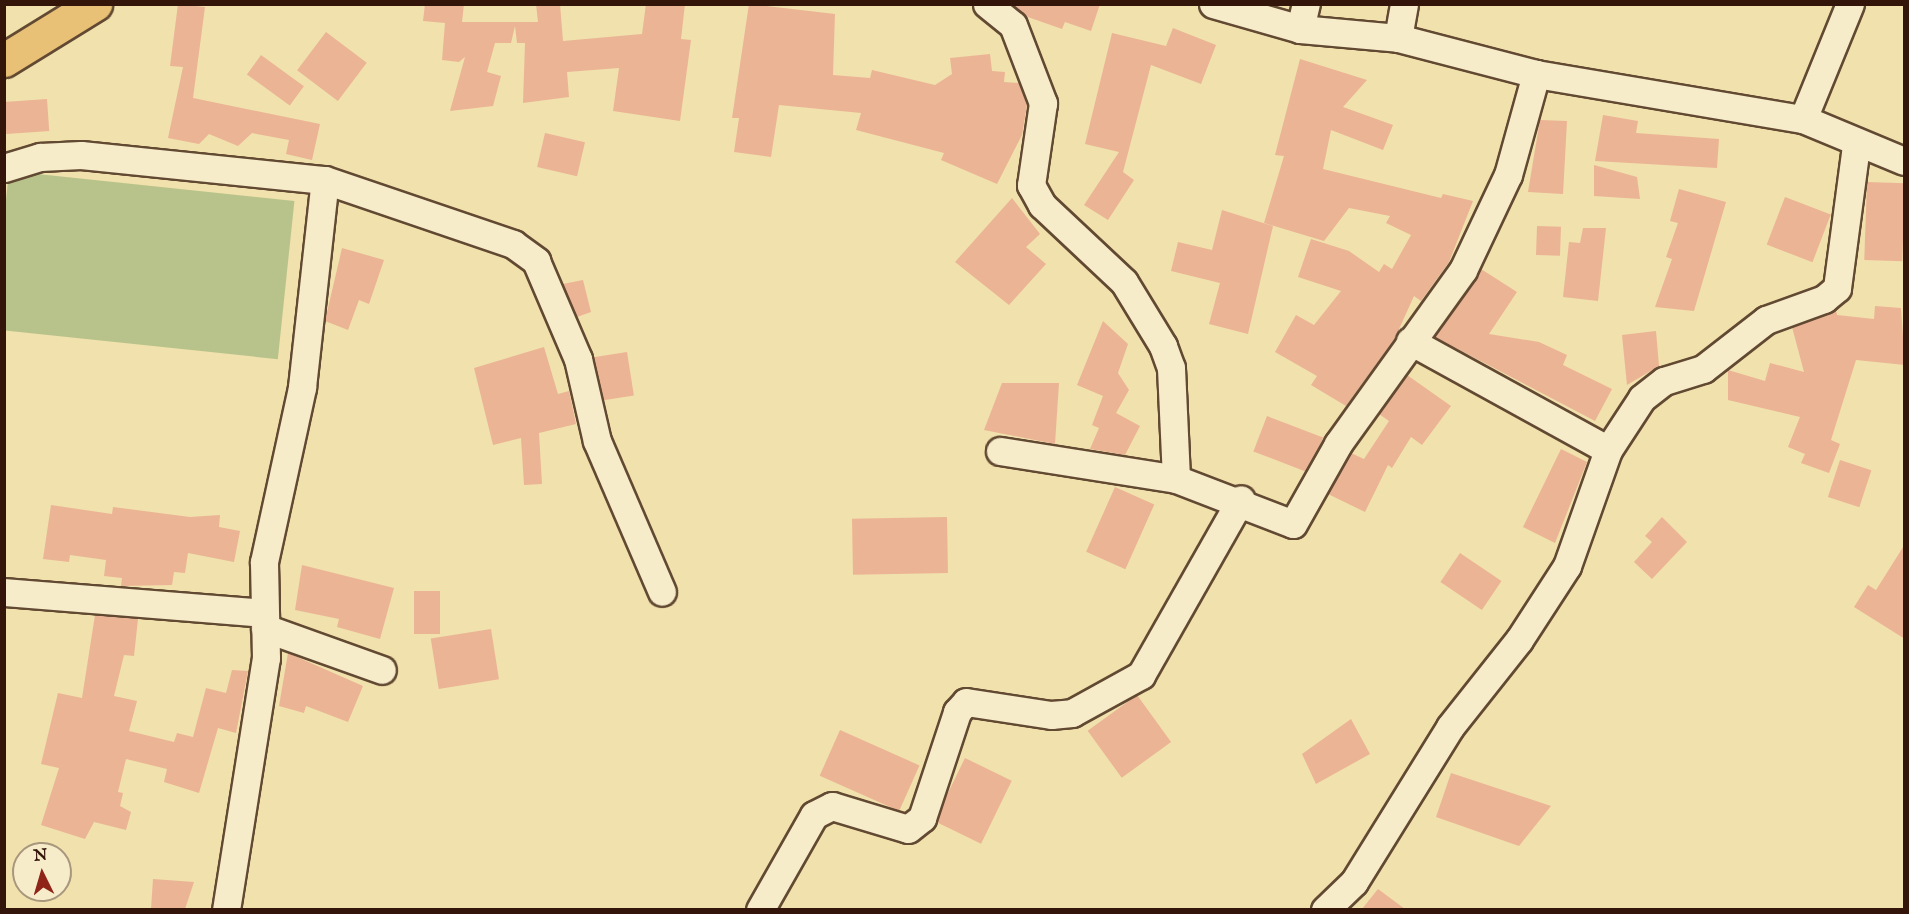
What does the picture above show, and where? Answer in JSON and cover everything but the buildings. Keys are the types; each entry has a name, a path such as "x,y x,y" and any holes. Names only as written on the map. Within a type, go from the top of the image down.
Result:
{"main road":[{"path":"4,60 95,4"}],"street":[{"path":"987,4 1013,25 1043,103 1031,184 1042,205 1124,282 1163,346 1171,368 1176,479"},
{"path":"1213,4 1303,17 1398,38 1536,74 1803,119 1856,144 1905,162"},
{"path":"1398,38 1404,4"},
{"path":"1803,119 1850,4"},
{"path":"1000,451 1176,479 1241,499 1293,524 1338,444 1463,270 1495,204 1536,74"},
{"path":"1325,909 1354,882 1450,727 1519,639 1567,566 1608,450 1642,398 1664,381 1703,369 1738,337 1837,288 1856,144"},
{"path":"4,168 40,157 81,155 325,180 513,244 536,261 578,359 597,441 662,592"},
{"path":"226,909 266,658 264,561 302,387 325,180"},
{"path":"1410,341 1608,450"},
{"path":"760,909 814,815 832,806 908,829 922,819 957,712 966,702 1051,715 1072,713 1141,675 1241,499"},
{"path":"4,592 264,621 382,670"}],"green space":[{"path":"9,171 294,201 278,359 4,330 4,219"}]}
